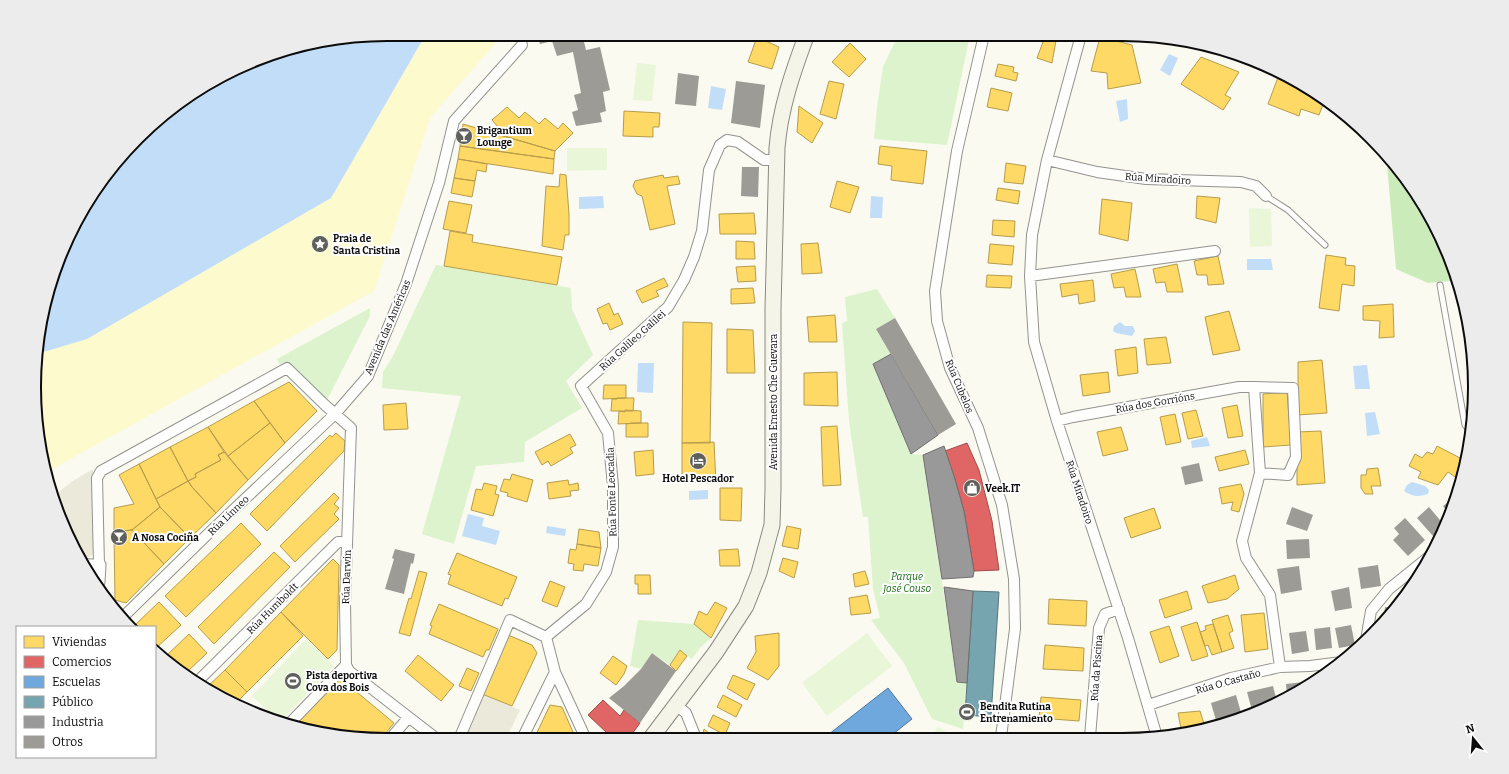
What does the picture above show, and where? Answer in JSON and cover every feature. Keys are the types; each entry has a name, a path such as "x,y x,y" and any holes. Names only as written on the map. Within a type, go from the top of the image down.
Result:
{"main road":[{"name":"Avenida Ernesto Che Guevara","path":"655,733 716,652 746,606 759,573 772,525 776,160 778,129 793,70 804,41"}],"street":[{"name":"Rúa Cubelos","path":"983,41 957,151 935,291 937,321 950,368 978,428 1002,505 1014,579 1015,630 1002,733"},
{"name":"Rúa Miradoiro","path":"1079,41 1047,160 1032,235 1030,276 1034,342 1057,421 1119,609 1148,705"},
{"name":"Avenida das Américas","path":"335,414 368,376 406,284 439,183 454,121 522,45"},
{"name":"Rúa Galileo Galilei","path":"581,386 668,308 684,280 694,257 702,231 708,170 720,144 727,140 738,142 753,154 763,153 776,160"},
{"name":"Rúa Miradoiro","path":"1047,160 1097,172 1146,179 1241,182 1256,186 1266,196"},
{"path":"1030,276 1215,251"},
{"path":"98,578 97,478 101,471 286,368 335,414"},
{"name":"Rúa Fonte Leocadia","path":"546,637 586,604 606,572 613,548 613,486 608,433 581,386"},
{"name":"Rúa dos Gorrións","path":"1057,421 1240,387 1293,388 1296,457 1288,475 1260,473"},
{"path":"1254,388 1260,473 1242,540 1246,558 1270,595 1280,667"},
{"name":"Rúa Darwin","path":"335,414 351,428 345,603 346,665"},
{"name":"Rúa Linneo","path":"126,613 335,414"},
{"name":"Rúa Humboldt","path":"201,678 338,542 347,542"},
{"path":"90,564 99,565"},
{"path":"1367,631 1371,611 1389,589 1419,565"},
{"name":"Rúa da Piscina","path":"1090,733 1099,628 1105,614 1119,609"},
{"path":"462,733 510,620 546,637 555,672 583,733"},
{"name":"Rúa O Castaño","path":"1148,705 1231,678 1280,667 1331,663"},
{"path":"293,720 346,665 349,671 429,733"},
{"path":"525,733 555,672"},
{"path":"676,705 686,713 694,733"},
{"path":"1148,705 1156,731"},
{"path":"395,733 408,718"}],"lane":[{"path":"1266,196 1288,210 1325,245"},
{"path":"1440,285 1465,427"}],"green space":[{"path":"895,41 969,41 947,145 874,139 883,67"},
{"path":"637,63 656,65 652,101 633,100"},
{"path":"567,148 607,148 607,170 567,171"},
{"path":"1387,165 1397,176 1422,214 1442,255 1451,281 1428,283 1396,269"},
{"path":"1249,208 1271,209 1272,246 1250,247"},
{"path":"436,265 571,288 572,309 593,355 566,381 582,408 525,442 524,462 476,466 454,544 422,534 461,396 382,388 383,372 393,356"},
{"name":"Parque José Couso","path":"877,289 895,318 876,329 891,354 873,364 911,454 923,455 957,682 967,683 963,729 932,719 904,663 871,620 880,618 873,589 868,517 863,517 849,421 842,323 847,321 845,297"},
{"path":"370,308 370,316 327,400 293,367 286,363 279,364 277,359"},
{"path":"638,620 694,624 711,638 699,649 692,659 680,651 670,665 652,653 641,669 630,666"},
{"path":"867,633 892,666 827,716 802,683"},
{"name":"Pista deportiva Cova dos Bois","path":"306,639 334,666 284,717 270,713 252,696"},
{"path":"938,727 948,733 934,733"}],"sand":[{"name":"Praia de Santa Cristina","path":"422,41 497,41 430,118 374,291 51,470 44,432 42,410 41,387 43,352 87,339 331,198"}],"shaded area":[{"path":"93,469 93,553 90,557 86,557 67,519 58,493 71,482"},
{"path":"482,694 520,710 509,733 467,733"}],"water":[{"path":"387,41 422,41 331,198 87,339 43,352 53,297 67,255 87,214 99,195 112,176 142,142 176,112 214,87 255,67 276,59 342,44"},
{"path":"1169,54 1178,58 1170,76 1160,70"},
{"path":"711,86 726,89 722,110 708,108"},
{"path":"1127,99 1128,119 1120,122 1116,101"},
{"path":"603,196 604,208 579,209 579,197"},
{"path":"871,196 883,197 882,218 870,218"},
{"path":"1247,259 1271,259 1273,270 1247,270"},
{"path":"1120,322 1125,326 1133,326 1135,331 1132,336 1113,331 1114,326"},
{"path":"638,363 654,363 653,393 637,392"},
{"path":"1367,365 1370,389 1355,389 1353,366"},
{"path":"1375,412 1380,434 1367,436 1365,413"},
{"path":"1207,437 1210,446 1192,448 1191,441"},
{"path":"1412,482 1425,486 1429,490 1428,494 1416,496 1404,491 1407,485"},
{"path":"708,490 708,499 689,500 689,491"},
{"path":"468,514 484,518 482,526 500,531 496,545 462,536"},
{"path":"547,526 566,529 565,536 546,533"}],"building: Viviendas":[{"path":"756,41 766,41 779,47 772,69 748,62"},
{"path":"1039,41 1056,41 1052,63 1037,58 1043,42"},
{"path":"1099,41 1116,41 1132,45 1141,83 1108,89 1107,73 1091,71"},
{"path":"850,43 866,59 849,77 832,62"},
{"path":"1201,57 1239,72 1225,95 1231,98 1223,110 1181,84"},
{"path":"998,64 1014,67 1013,72 1018,73 1016,81 995,76"},
{"path":"1278,78 1295,87 1323,105 1319,115 1301,109 1299,116 1268,104"},
{"path":"829,81 844,84 836,119 820,114"},
{"path":"991,88 1012,93 1008,111 987,107"},
{"path":"799,106 823,123 812,143 797,132"},
{"path":"507,107 519,118 525,112 539,124 545,118 558,129 563,123 573,133 555,151 493,133 498,127 492,120"},
{"path":"624,111 660,113 659,127 653,127 653,137 623,136"},
{"path":"463,124 555,151 554,159 460,146"},
{"path":"460,146 554,159 553,174 458,159"},
{"path":"880,146 927,151 923,184 891,180 892,166 878,164"},
{"path":"458,159 487,164 486,172 477,170 475,181 454,178"},
{"path":"1006,163 1026,166 1023,184 1004,182"},
{"path":"560,174 566,175 569,214 569,235 565,235 563,250 542,246 546,186 559,187"},
{"path":"663,175 664,178 678,176 680,184 667,186 675,224 650,230 642,196 637,194 633,186 635,181"},
{"path":"454,178 475,181 472,197 451,193"},
{"path":"837,181 859,187 850,213 830,207"},
{"path":"998,188 1020,191 1018,204 996,200"},
{"path":"1197,196 1220,198 1216,223 1196,218"},
{"path":"1102,199 1132,203 1128,241 1099,234"},
{"path":"449,201 472,205 466,233 443,229"},
{"path":"754,213 756,234 720,234 719,214"},
{"path":"993,220 1015,221 1014,237 992,235"},
{"path":"450,231 473,235 472,242 562,257 557,285 444,266"},
{"path":"736,241 754,242 755,259 736,259"},
{"path":"818,243 822,273 802,274 801,244"},
{"path":"990,244 1014,246 1012,265 988,263"},
{"path":"1326,255 1346,258 1345,265 1355,266 1354,286 1342,284 1339,311 1319,308"},
{"path":"1218,256 1224,284 1208,285 1207,275 1197,275 1194,261"},
{"path":"1177,264 1183,292 1167,292 1165,282 1156,283 1153,269"},
{"path":"755,266 756,281 738,282 736,267"},
{"path":"1135,269 1141,297 1126,297 1124,287 1114,288 1111,274"},
{"path":"987,275 1012,276 1011,288 986,287"},
{"path":"664,278 668,286 656,291 659,296 642,303 636,291"},
{"path":"1093,280 1095,301 1079,304 1078,294 1062,297 1060,284"},
{"path":"753,288 755,303 731,304 731,289"},
{"path":"609,303 614,315 618,313 623,324 610,330 607,323 603,324 597,309"},
{"path":"1393,304 1394,337 1379,338 1380,321 1363,320 1363,306"},
{"path":"1229,311 1240,350 1213,355 1205,317"},
{"path":"835,315 837,342 809,342 807,317"},
{"path":"683,322 712,323 710,443 682,443"},
{"path":"727,329 753,330 755,373 727,373"},
{"path":"1166,337 1171,363 1147,365 1144,339"},
{"path":"1136,347 1138,373 1118,376 1115,350"},
{"path":"1322,360 1327,413 1298,415 1298,362"},
{"path":"837,372 838,406 804,405 804,373"},
{"path":"1108,372 1110,392 1083,396 1080,375"},
{"path":"289,382 317,411 285,443 254,401"},
{"path":"604,385 626,385 626,398 603,399"},
{"path":"1287,392 1291,445 1263,447 1263,394"},
{"path":"634,398 633,411 611,411 612,399"},
{"path":"254,401 270,423 228,456 208,427"},
{"path":"406,403 408,429 384,430 383,405"},
{"path":"1237,405 1243,436 1228,438 1222,408"},
{"path":"625,410 641,411 641,423 618,424 619,411 625,412"},
{"path":"1196,410 1203,436 1188,439 1182,413"},
{"path":"1175,414 1181,442 1166,445 1160,417"},
{"path":"270,423 285,443 248,480 228,456"},
{"path":"648,423 648,437 626,437 626,424"},
{"path":"837,426 841,485 823,486 821,427"},
{"path":"208,427 224,452 218,455 221,460 195,474 196,477 188,481 170,447"},
{"path":"1121,427 1128,450 1103,456 1097,432"},
{"path":"1321,431 1325,483 1297,485 1297,432"},
{"path":"336,433 345,441 344,451 267,531 250,514 330,435 332,437"},
{"path":"570,434 576,445 570,448 573,453 551,466 548,461 542,465 535,452"},
{"path":"714,442 716,483 682,482 682,443"},
{"path":"1437,446 1460,458 1455,477 1448,472 1438,485 1418,478 1421,472 1409,466 1415,454 1422,458 1427,452 1433,454"},
{"path":"170,447 188,481 156,499 139,464"},
{"path":"653,450 654,474 636,476 634,452"},
{"path":"1245,450 1249,464 1219,471 1215,457"},
{"path":"224,452 248,480 216,513 188,481 196,477 195,474 221,460 218,455"},
{"path":"139,464 160,507 132,530 114,532 114,508 134,504 119,475"},
{"path":"1378,468 1381,486 1371,486 1373,494 1365,494 1361,488 1361,475 1366,475 1367,469"},
{"path":"512,474 533,480 527,502 507,496 508,493 500,491 504,479 510,480"},
{"path":"568,480 569,485 578,483 579,490 570,491 571,496 549,499 547,483"},
{"path":"188,481 216,513 190,538 160,507 156,499"},
{"path":"484,483 497,486 495,494 499,495 493,516 471,510 476,489 482,490"},
{"path":"1241,484 1244,494 1239,512 1231,510 1233,502 1222,504 1219,488"},
{"path":"720,488 742,488 741,521 720,520"},
{"path":"334,493 339,498 334,504 339,508 334,514 339,519 295,562 280,546"},
{"path":"160,507 190,538 164,564 132,530"},
{"path":"1154,508 1161,528 1131,538 1124,518"},
{"path":"241,523 261,544 186,617 165,596"},
{"path":"787,526 801,529 798,549 782,546"},
{"path":"579,529 599,532 601,548 577,544"},
{"path":"132,530 164,564 126,603 115,600 114,532"},
{"path":"577,544 601,548 598,566 584,564 583,571 573,570 574,564 568,563 570,549 576,550"},
{"path":"738,549 740,566 720,566 719,550"},
{"path":"274,552 290,567 214,644 198,627"},
{"path":"457,553 517,577 508,599 505,598 502,606 448,584 451,575 448,574"},
{"path":"783,558 798,562 794,578 779,571"},
{"path":"333,559 339,565 337,650 328,659 281,612"},
{"path":"419,571 427,573 410,636 399,633 409,598 411,599"},
{"path":"865,571 869,584 855,587 853,574"},
{"path":"635,575 650,575 651,594 638,594 638,584 635,584"},
{"path":"1235,575 1239,589 1227,599 1208,603 1202,586"},
{"path":"550,581 565,587 557,607 542,601"},
{"path":"1187,591 1192,609 1165,618 1159,600"},
{"path":"867,595 871,613 851,615 849,598"},
{"path":"1049,599 1087,601 1086,626 1048,624"},
{"path":"159,602 181,625 158,646 156,644 156,626 137,626 137,623"},
{"path":"715,602 727,608 711,638 694,624 699,611 707,615"},
{"path":"439,604 498,629 489,650 486,650 483,657 429,634 432,626 430,625"},
{"path":"281,612 303,636 247,692 225,670"},
{"path":"1264,613 1268,649 1245,652 1241,615"},
{"path":"1228,615 1233,631 1229,633 1234,648 1222,652 1212,620"},
{"path":"1197,622 1208,656 1192,661 1181,627"},
{"path":"1213,624 1222,652 1212,655 1208,645 1205,646 1200,632 1206,630 1205,626"},
{"path":"1169,626 1179,656 1160,663 1150,632"},
{"path":"779,633 779,666 768,680 747,668 756,652 755,636"},
{"path":"189,634 207,653 189,671 168,655"},
{"path":"508,635 532,645 537,653 512,706 482,694"},
{"path":"1045,645 1084,648 1083,671 1043,669"},
{"path":"680,650 687,656 676,671 670,665"},
{"path":"418,655 454,685 441,701 405,671"},
{"path":"613,656 627,666 624,674 616,685 600,673"},
{"path":"467,668 479,673 471,691 459,686"},
{"path":"225,670 247,692 239,700 210,684"},
{"path":"733,675 755,684 747,700 727,688"},
{"path":"340,678 394,723 386,733 342,730 298,721"},
{"path":"723,695 742,705 736,717 717,707"},
{"path":"1041,697 1081,700 1079,721 1039,718"},
{"path":"550,705 562,707 573,733 537,733"},
{"path":"1200,711 1204,723 1181,728 1178,713"},
{"path":"713,715 730,723 726,733 721,733 708,726"},
{"path":"704,729 709,733 703,733"}],"building: Comercios":[{"path":"967,443 979,470 992,521 999,570 974,571 964,511 945,451"},
{"path":"603,700 620,716 624,710 640,723 633,733 607,733 588,715"}],"building: Escuelas":[{"path":"888,688 912,719 894,733 830,733"}],"building: Público":[{"path":"973,591 999,592 991,717 965,715"}],"building: Industria":[{"path":"891,354 938,435 911,454 873,364"},
{"path":"944,446 964,511 974,571 973,577 942,579 923,455"},
{"path":"944,587 973,591 967,683 957,682"}],"building: Otros":[{"path":"539,41 552,41 540,44"},
{"path":"552,41 584,41 586,50 600,47 610,90 603,92 606,111 600,113 602,122 576,126 572,112 578,110 574,95 581,93 573,52 557,56"},
{"path":"678,73 699,76 696,106 675,104"},
{"path":"736,81 765,85 760,128 731,123"},
{"path":"742,167 759,167 758,197 741,196"},
{"path":"895,318 956,424 938,435 876,329"},
{"path":"1199,463 1203,481 1185,485 1181,467"},
{"path":"1449,502 1446,509 1443,506"},
{"path":"1292,507 1313,515 1307,531 1286,524"},
{"path":"1429,507 1441,521 1434,535 1433,536 1417,518"},
{"path":"1405,518 1425,540 1408,556 1393,540 1399,534 1394,528"},
{"path":"1309,539 1310,558 1287,559 1286,540"},
{"path":"395,549 415,554 413,564 411,563 404,594 385,589 394,559 392,558"},
{"path":"1378,565 1381,586 1361,589 1358,568"},
{"path":"1299,566 1302,590 1281,594 1277,569"},
{"path":"1349,587 1352,608 1335,611 1331,591"},
{"path":"1385,607 1389,607 1384,612"},
{"path":"1351,625 1355,643 1352,646 1339,648 1335,628"},
{"path":"1330,627 1332,648 1316,650 1314,629"},
{"path":"1306,631 1309,651 1292,654 1289,633"},
{"path":"652,653 676,671 640,723 609,698 641,669"},
{"path":"1303,682 1287,691 1286,684"},
{"path":"1273,686 1276,697 1251,708 1247,692"},
{"path":"1236,695 1241,712 1216,720 1211,703"}],"place":[{"name":"Brigantium Lounge","path":"464,136"},
{"name":"Praia de Santa Cristina","path":"320,244"},
{"name":"Hotel Pescador","path":"698,461"},
{"name":"Veek.IT","path":"972,488"},
{"name":"A Nosa Cociña","path":"119,537"},
{"name":"Pista deportiva Cova dos Bois","path":"293,681"},
{"name":"Bendita Rutina Entrenamiento","path":"967,712"}]}
